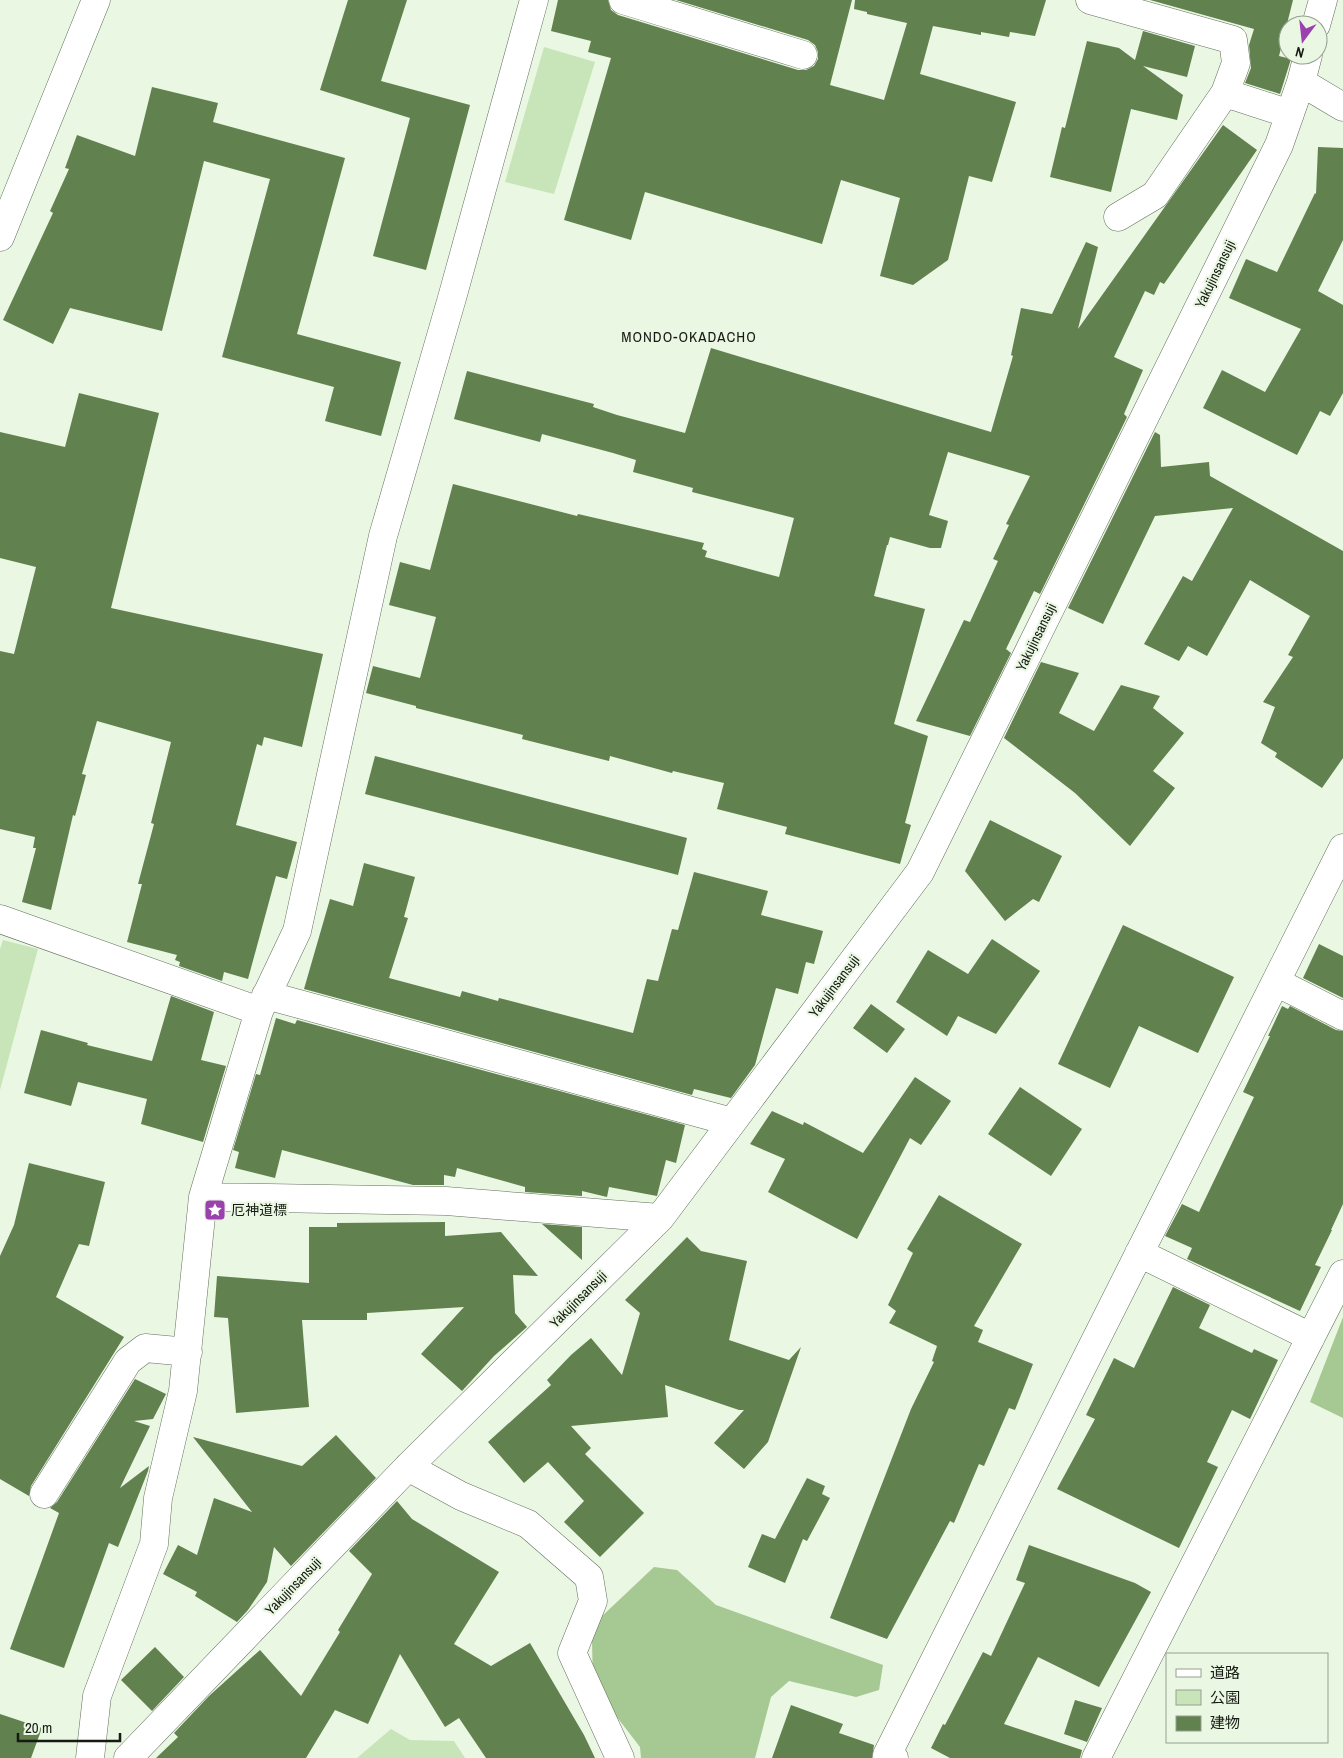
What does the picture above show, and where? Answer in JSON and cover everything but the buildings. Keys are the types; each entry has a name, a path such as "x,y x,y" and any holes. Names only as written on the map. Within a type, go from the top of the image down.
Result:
{"street":[{"path":"0,237 96,0"},
{"path":"90,1758 97,1696 154,1544 158,1498 183,1391 203,1197 262,1003 297,931 383,536 452,298 534,0"},
{"path":"624,0 803,55"},
{"path":"1090,0 1233,40 1236,63 1225,93 1155,195 1118,217"},
{"path":"1319,15 1323,0"},
{"name":"Yakujinsansuji","path":"128,1758 408,1467 660,1218 920,872 1279,144 1305,65"},
{"path":"1301,82 1343,107"},
{"path":"1225,93 1290,114"},
{"path":"889,1757 1139,1253 1343,848"},
{"path":"0,919 262,1003 732,1122"},
{"path":"1276,982 1343,1016"},
{"path":"203,1197 446,1201 660,1218"},
{"path":"1139,1253 1311,1337"},
{"path":"1096,1758 1343,1274"},
{"path":"44,1494 128,1361 146,1348 188,1352"},
{"path":"408,1467 461,1496 528,1524 589,1576 593,1601 572,1652 620,1758"}],"green space":[{"path":"544,47 595,62 554,194 505,182"},
{"path":"3,940 38,949 0,1090 0,949"},
{"path":"1343,1317 1343,1418 1310,1402"},
{"path":"654,1567 677,1570 716,1605 883,1665 879,1690 856,1697 789,1681 771,1697 755,1758 641,1758 640,1747 593,1686 592,1640 600,1618"},
{"path":"391,1729 410,1740 454,1741 465,1758 357,1758"}],"place":[{"name":"厄神道標","path":"215,1210"}],"district":[{"name":"MONDO-OKADACHO","path":"689,336"}]}
